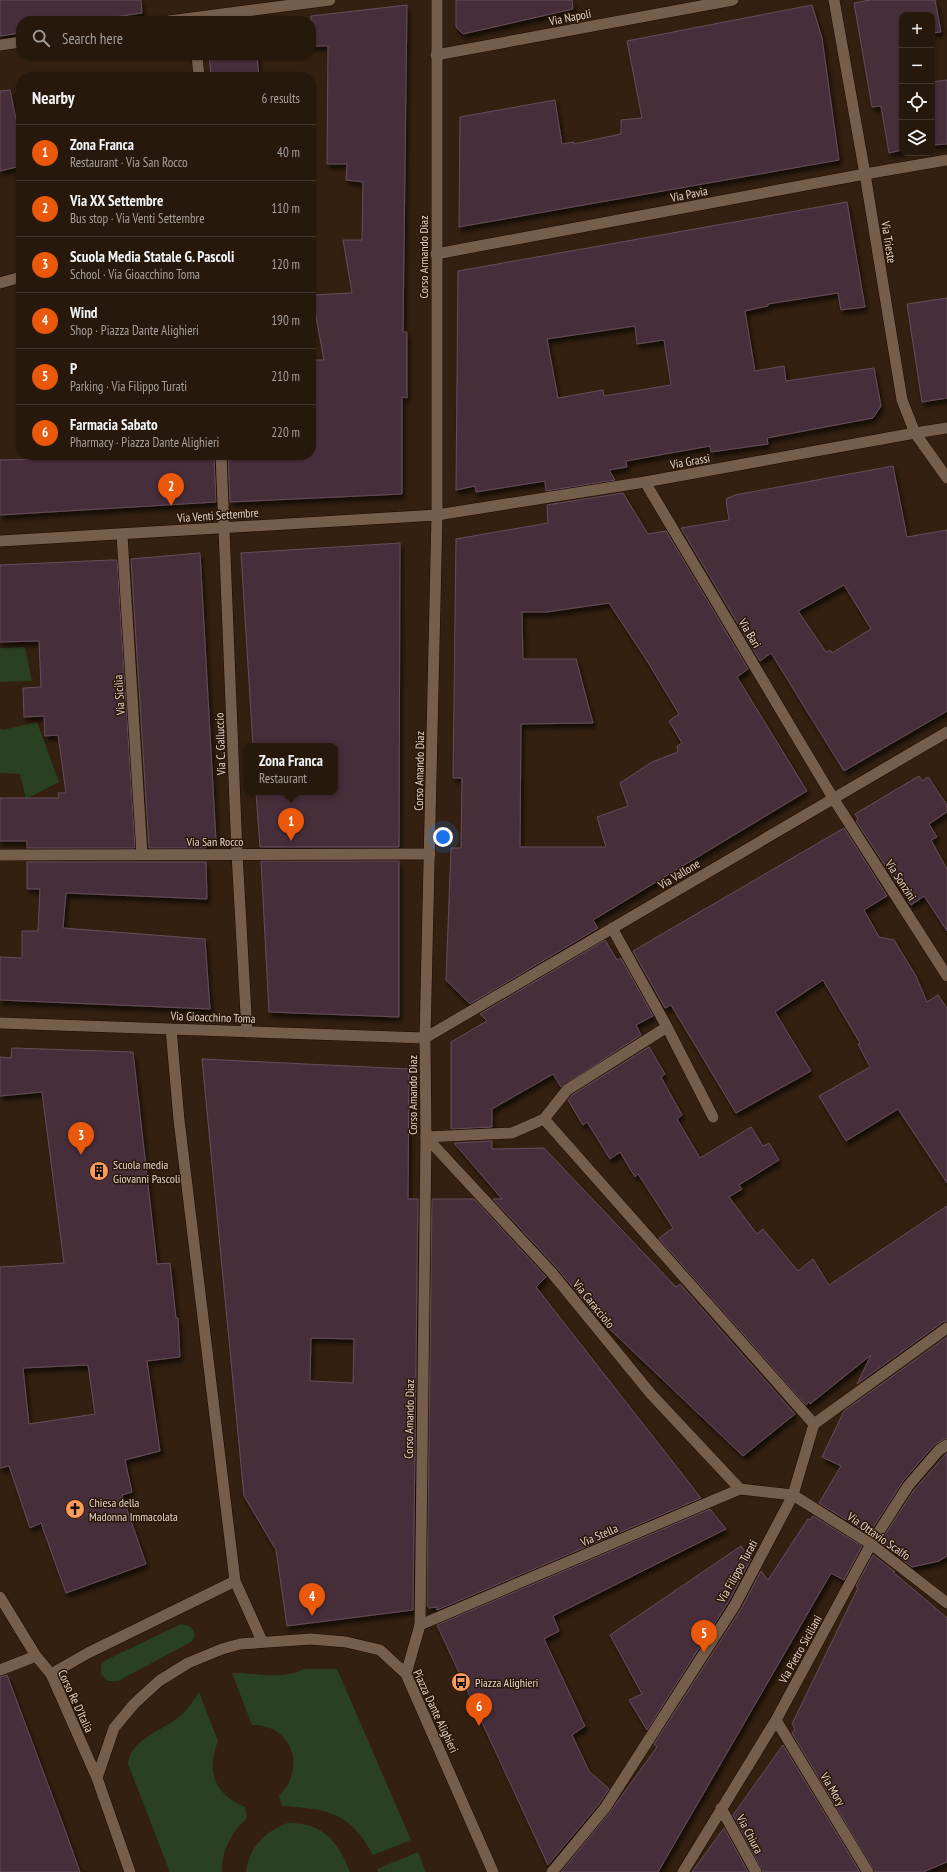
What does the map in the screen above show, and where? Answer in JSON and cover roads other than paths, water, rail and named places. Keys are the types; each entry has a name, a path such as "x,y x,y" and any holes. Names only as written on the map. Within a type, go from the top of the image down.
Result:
{"street":[{"path":"216,16 330,0"},
{"name":"Corso Armando Diaz","path":"437,0 437,515"},
{"name":"Via Napoli","path":"436,55 733,0"},
{"name":"Via Trieste","path":"834,0 865,174 902,400 915,433 947,478"},
{"path":"0,45 16,43"},
{"path":"197,60 199,72"},
{"name":"Via Pavia","path":"436,254 947,160"},
{"path":"0,283 16,278"},
{"name":"Via Grassi","path":"437,515 645,482 947,428"},
{"name":"Via C. Galluccio","path":"221,460 237,854 247,1032"},
{"name":"Via Bari","path":"645,482 833,798"},
{"name":"Via Venti Settembre","path":"0,541 122,535 437,515"},
{"name":"Corso Amando Diaz","path":"406,1674 420,1625 426,1137 425,1038 437,515"},
{"name":"Via Sicilia","path":"122,535 142,854"},
{"name":"Via Vallone","path":"425,1038 947,732"},
{"name":"Via Sonzini","path":"833,798 947,976"},
{"name":"Via San Rocco","path":"0,855 430,854"},
{"path":"612,928 667,1027 713,1117"},
{"name":"Via Gioacchino Toma","path":"0,1023 425,1038"},
{"path":"426,1137 512,1132 544,1119 567,1090 667,1027"},
{"path":"171,1028 180,1128 235,1581 262,1641"},
{"path":"544,1119 814,1424 947,1328"},
{"name":"Via Caracciolo","path":"426,1137 552,1273 651,1394 740,1489"},
{"name":"Via Filippo Turati","path":"552,1872 605,1808 726,1618 793,1495 814,1424"},
{"name":"Via Pietro Siciliani","path":"683,1872 776,1720 872,1544 908,1486 939,1450 947,1445"},
{"name":"Via Stella","path":"420,1625 740,1489 793,1495"},
{"name":"Via Ottavio Scalfo","path":"793,1495 872,1544 947,1603"},
{"path":"51,1674 88,1653 235,1581"},
{"name":"Corso Re D'Italia","path":"0,1597 36,1656 51,1674 97,1778"},
{"name":"Piazza Dante Alighieri","path":"97,1778 114,1728 134,1704 159,1681 188,1663 222,1649 240,1644 262,1641 311,1639 346,1642 380,1650 406,1674 493,1872"},
{"path":"0,1670 36,1656"},
{"name":"Via Mory","path":"776,1720 868,1872"},
{"path":"97,1778 130,1872"},
{"name":"Via Chiura","path":"721,1808 756,1872"}],"place":[{"name":"Via XX Settembre","path":"171,506"},
{"name":"Zona Franca","path":"291,841"},
{"name":"Scuola Media Statale G. Pascoli","path":"81,1155"},
{"name":"Scuola media Giovanni Pascoli","path":"99,1171"},
{"name":"Chiesa della Madonna Immacolata","path":"75,1509"},
{"name":"Wind","path":"312,1616"},
{"name":"P","path":"704,1653"},
{"name":"Piazza Alighieri","path":"461,1682"},
{"name":"Farmacia Sabato","path":"479,1726"}]}
